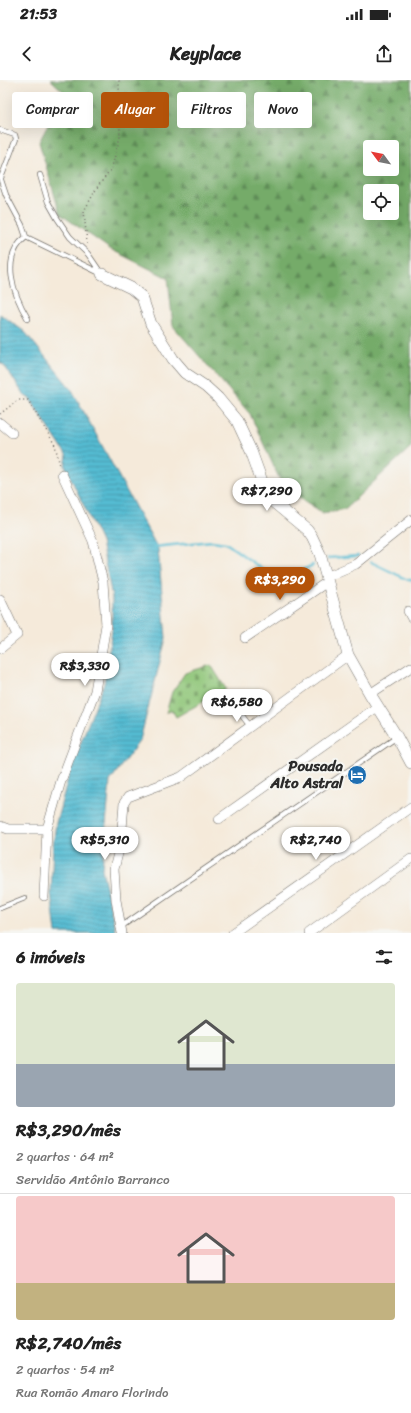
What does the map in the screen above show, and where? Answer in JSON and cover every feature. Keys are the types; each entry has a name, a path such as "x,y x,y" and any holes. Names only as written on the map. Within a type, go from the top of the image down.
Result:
{"street":[{"path":"102,274 138,292 145,302 151,324 173,359 185,373 206,387 218,398 237,421 251,450 267,493 278,507 300,523 312,537 320,554 348,654 377,707 410,758"},
{"path":"0,423 12,433"},
{"path":"44,896 47,830 61,781 95,691 106,625 103,582 92,541 62,474"},
{"path":"245,638 327,579 356,564 411,520"},
{"path":"0,599 17,635 0,649"},
{"path":"122,930 116,900 114,869 121,842 124,802 128,797 181,777 348,654"},
{"path":"370,694 411,667"},
{"path":"219,819 377,707"},
{"path":"233,933 411,807"},
{"path":"0,826 8,828 47,830"},
{"path":"309,933 411,859"}],"lane":[{"path":"0,130 15,135 16,140 1,178 6,195 22,225 26,237 102,274"},
{"path":"40,175 48,202 57,218 70,237 88,254 102,274"},
{"path":"26,237 14,247 8,269 9,281 14,296 28,319"},
{"path":"229,698 250,726"},
{"path":"122,930 397,737"},
{"path":"0,908 25,898"}],"path":[{"path":"88,254 84,211 98,186 111,170 115,157 120,137 119,80"},
{"path":"0,414 18,400 28,400 55,445 62,474"}],"green space":[{"path":"51,80 411,80 411,447 345,509 323,513 283,487 250,414 173,326 168,278 110,249 60,214 39,142 46,128 93,128 93,92 64,92"},
{"path":"211,665 226,689 176,717 172,710 166,713 172,692 185,673"}],"water":[{"path":"0,314 25,332 72,390 158,549 166,638 140,740 110,781 102,869 115,928 114,933 56,933 51,893 53,846 56,823 71,767 104,684 112,629 112,597 101,542 65,466 67,456 30,399 24,395 4,365 0,363"}],"waterway":[{"path":"153,547 212,541 226,543 273,577 282,580 313,565"},
{"path":"328,558 358,556"},
{"path":"371,562 408,580 411,580"}],"place":[{"name":"Pousada Alto Astral","path":"357,775"}]}
